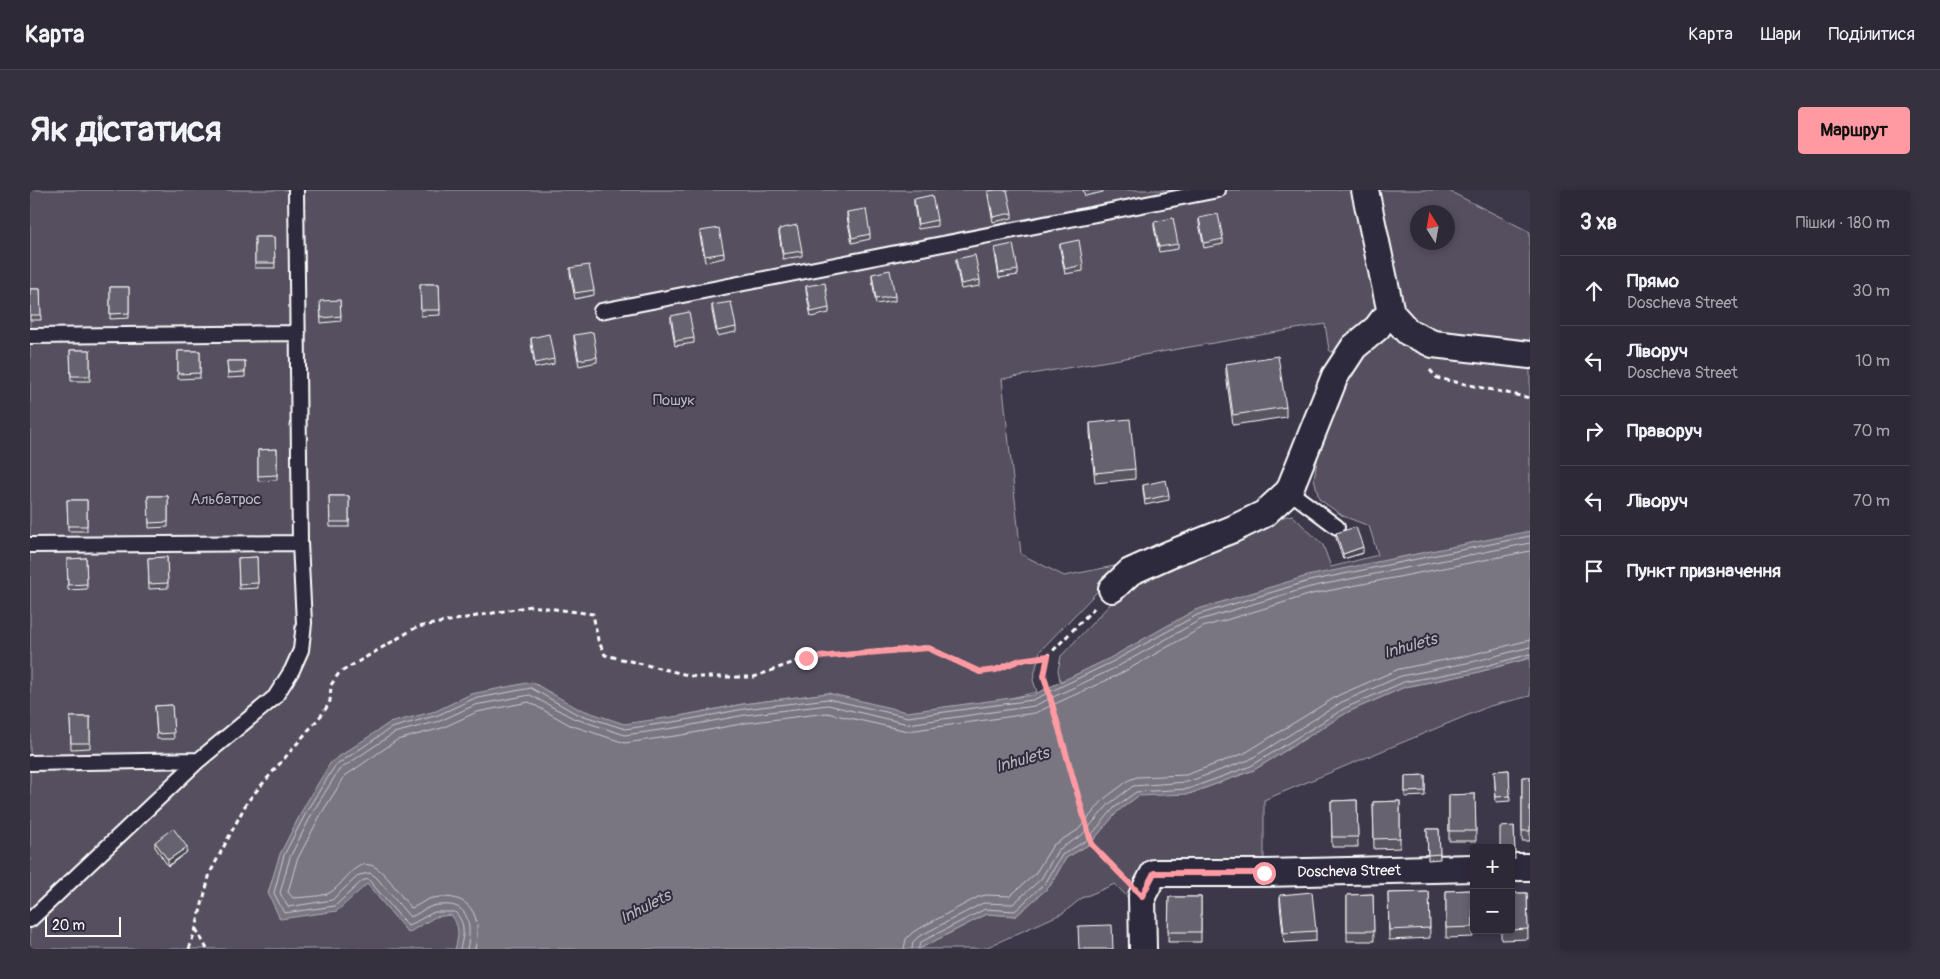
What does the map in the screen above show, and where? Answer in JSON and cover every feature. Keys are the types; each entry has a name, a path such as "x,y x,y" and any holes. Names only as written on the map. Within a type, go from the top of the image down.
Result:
{"street":[{"path":"1365,190 1391,313 1408,332 1433,344 1530,355"},
{"path":"1112,589 1130,572 1264,514 1290,491 1335,376 1354,348 1391,313"},
{"path":"1515,867 1530,867"},
{"name":"Doscheva Street","path":"1143,949 1142,896 1154,873 1274,873 1470,868"}],"lane":[{"path":"30,920 198,760 275,697 292,670 301,650 304,622 300,543 296,190"},
{"path":"601,311 1218,190"},
{"path":"30,336 298,333"},
{"path":"1290,491 1337,527"},
{"path":"30,545 300,543"},
{"path":"30,763 198,760"}],"path":[{"path":"1426,366 1437,378 1530,398"},
{"path":"1112,589 1048,656 1044,676 1092,845 1142,896"},
{"path":"189,949 210,873 247,802 324,712 330,701 331,686 339,672 417,628 531,606 592,614 598,640 605,655 696,676 754,677 806,658 928,648 980,672 996,670 1020,660 1048,656"},
{"path":"196,928 207,949"}],"green space":[{"path":"30,190 1447,190 1530,232 1530,543 1060,681 1058,670 1061,656 1116,598 1170,566 1235,536 1292,515 1323,545 1331,567 1378,555 1369,526 1343,516 1319,499 1314,478 1320,445 1353,368 1329,350 1325,324 1002,379 1021,554 1064,576 1124,564 1040,651 1033,680 1037,692 901,723 828,693 743,704 675,717 363,872 446,897 472,949 30,949"},
{"path":"1530,658 1530,696 1490,706 1264,800 1264,864 1154,873 1132,902 1115,884 1082,898 1063,913 983,949 919,949 987,914 1016,916 1050,886 1066,858 1090,844 1118,811 1163,773 1189,794 1254,770 1348,712 1405,687 1475,673"}],"water":[{"name":"Inhulets","path":"1530,531 1530,658 1475,673 1405,687 1348,712 1254,770 1189,794 1138,796 1118,811 1090,844 1066,858 1050,886 1016,916 987,914 919,949 455,949 458,931 451,915 435,917 408,933 367,884 337,911 280,919 268,893 280,854 305,805 331,762 389,723 436,711 471,694 532,682 577,708 624,724 743,704 828,693 907,712 1033,695 1110,658 1195,610 1307,576"}],"building":[{"path":"1007,190 1012,213 993,217 988,191"},
{"path":"932,195 937,220 918,224 914,199"},
{"path":"866,209 870,234 852,238 847,212"},
{"path":"1218,214 1223,239 1204,243 1199,218"},
{"path":"1173,218 1178,244 1159,247 1154,222"},
{"path":"797,225 802,251 783,254 779,229"},
{"path":"719,228 724,253 705,256 700,231"},
{"path":"255,237 274,237 275,263 255,263"},
{"path":"1079,240 1083,265 1065,269 1060,244"},
{"path":"1013,244 1018,270 999,273 995,248"},
{"path":"975,255 980,280 961,284 956,259"},
{"path":"589,265 594,290 575,293 570,268"},
{"path":"890,270 895,296 876,299 872,274"},
{"path":"825,283 829,308 811,312 806,286"},
{"path":"420,284 439,284 440,310 421,310"},
{"path":"110,287 129,287 129,313 110,314"},
{"path":"30,289 40,289 41,315 30,315"},
{"path":"340,300 341,316 321,318 320,301"},
{"path":"731,302 736,327 717,331 712,305"},
{"path":"689,312 694,338 675,341 671,316"},
{"path":"593,332 597,357 579,360 574,335"},
{"path":"549,334 554,359 535,363 531,338"},
{"path":"70,350 90,350 90,376 71,376"},
{"path":"178,351 200,351 200,373 178,374"},
{"path":"1278,356 1286,407 1233,415 1226,364"},
{"path":"227,361 245,361 245,372 228,373"},
{"path":"1130,419 1135,469 1095,473 1090,423"},
{"path":"277,449 277,475 258,476 258,450"},
{"path":"1166,480 1169,495 1145,500 1143,485"},
{"path":"148,496 168,496 168,522 149,523"},
{"path":"329,496 349,496 349,522 330,522"},
{"path":"67,500 87,500 87,526 68,526"},
{"path":"1356,527 1363,547 1343,554 1336,533"},
{"path":"167,557 168,583 149,584 148,558"},
{"path":"257,557 258,583 239,584 238,558"},
{"path":"86,558 87,584 68,585 67,559"},
{"path":"172,705 174,733 157,734 155,706"},
{"path":"70,717 90,717 90,743 71,743"},
{"path":"1509,770 1510,796 1496,797 1494,771"},
{"path":"1425,775 1425,791 1405,792 1405,776"},
{"path":"1522,777 1530,777 1530,831 1522,831"},
{"path":"1475,794 1476,831 1449,831 1449,795"},
{"path":"1357,800 1358,837 1332,837 1331,801"},
{"path":"1400,801 1400,838 1374,839 1373,802"},
{"path":"1514,826 1515,844 1500,844 1500,827"},
{"path":"173,828 187,847 168,860 155,842"},
{"path":"1427,829 1439,829 1440,854 1428,855"},
{"path":"1470,890 1470,927 1446,928 1446,891"},
{"path":"1312,892 1316,931 1284,933 1280,895"},
{"path":"1429,892 1430,928 1389,930 1388,893"},
{"path":"1515,893 1527,893 1528,929 1515,930"},
{"path":"1373,894 1374,931 1347,931 1347,895"},
{"path":"1169,897 1201,897 1201,932 1168,932"},
{"path":"1112,925 1113,949 1079,949 1078,926"}],"route":[{"path":"806,658 928,648 980,672 996,670 1020,660 1048,656 1044,676 1092,845 1142,896 1154,873 1264,873"}],"park label":[{"name":"Пошук","path":"674,400"},
{"name":"Альбатрос","path":"226,499"}]}
